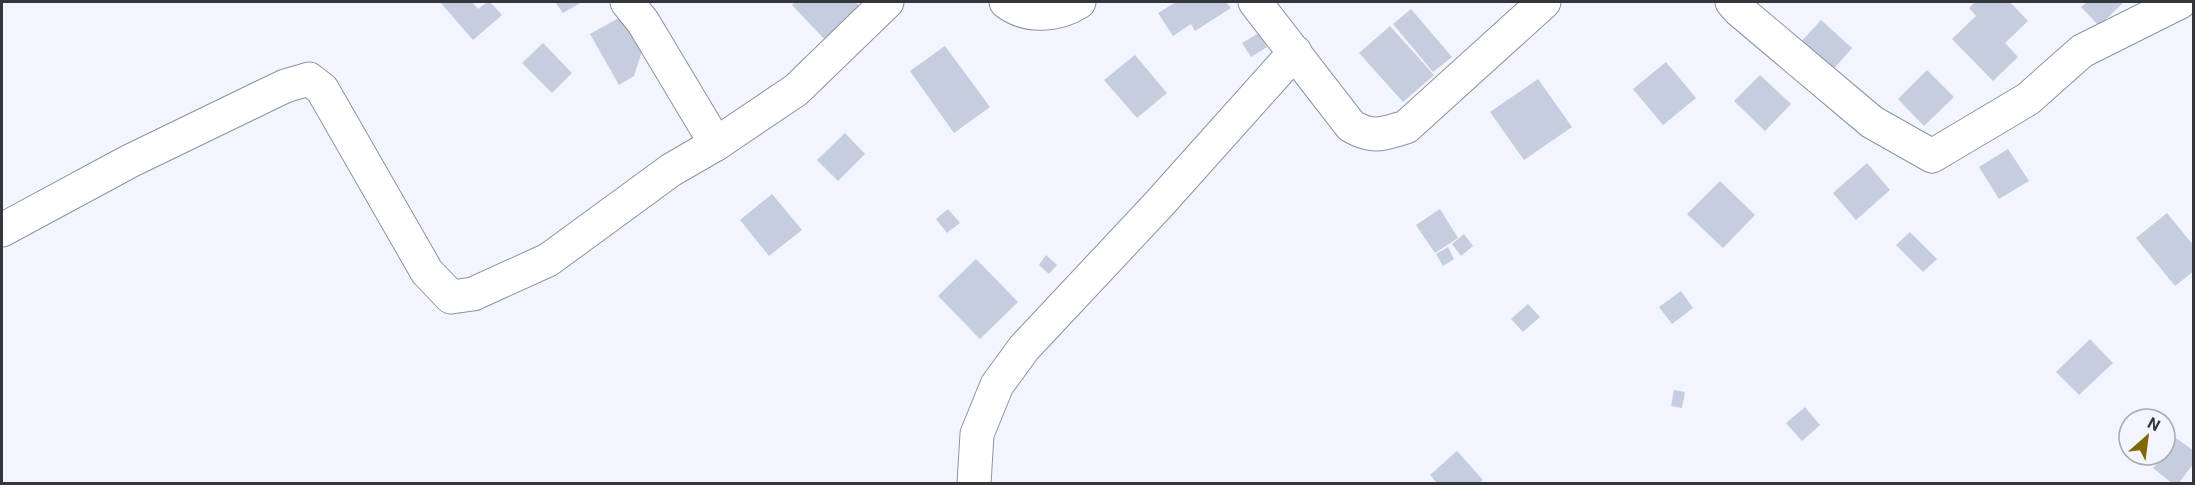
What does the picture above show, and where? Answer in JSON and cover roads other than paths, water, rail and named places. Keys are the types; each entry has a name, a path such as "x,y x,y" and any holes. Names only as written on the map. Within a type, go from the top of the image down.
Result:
{"street":[{"path":"627,2 643,22 716,144"},
{"path":"2,230 141,156 285,86 309,80 322,88 427,272 451,297 473,294 548,260 671,170 716,144 796,90 887,2"},
{"path":"1006,2 1040,15 1057,12 1079,2"},
{"path":"1255,2 1351,126 1365,134 1379,135 1406,126 1544,2"},
{"path":"1732,2 1872,122 1932,156 2028,99 2082,51 2180,2"},
{"path":"974,483 977,434 997,385 1023,348 1158,204 1295,52"}]}
